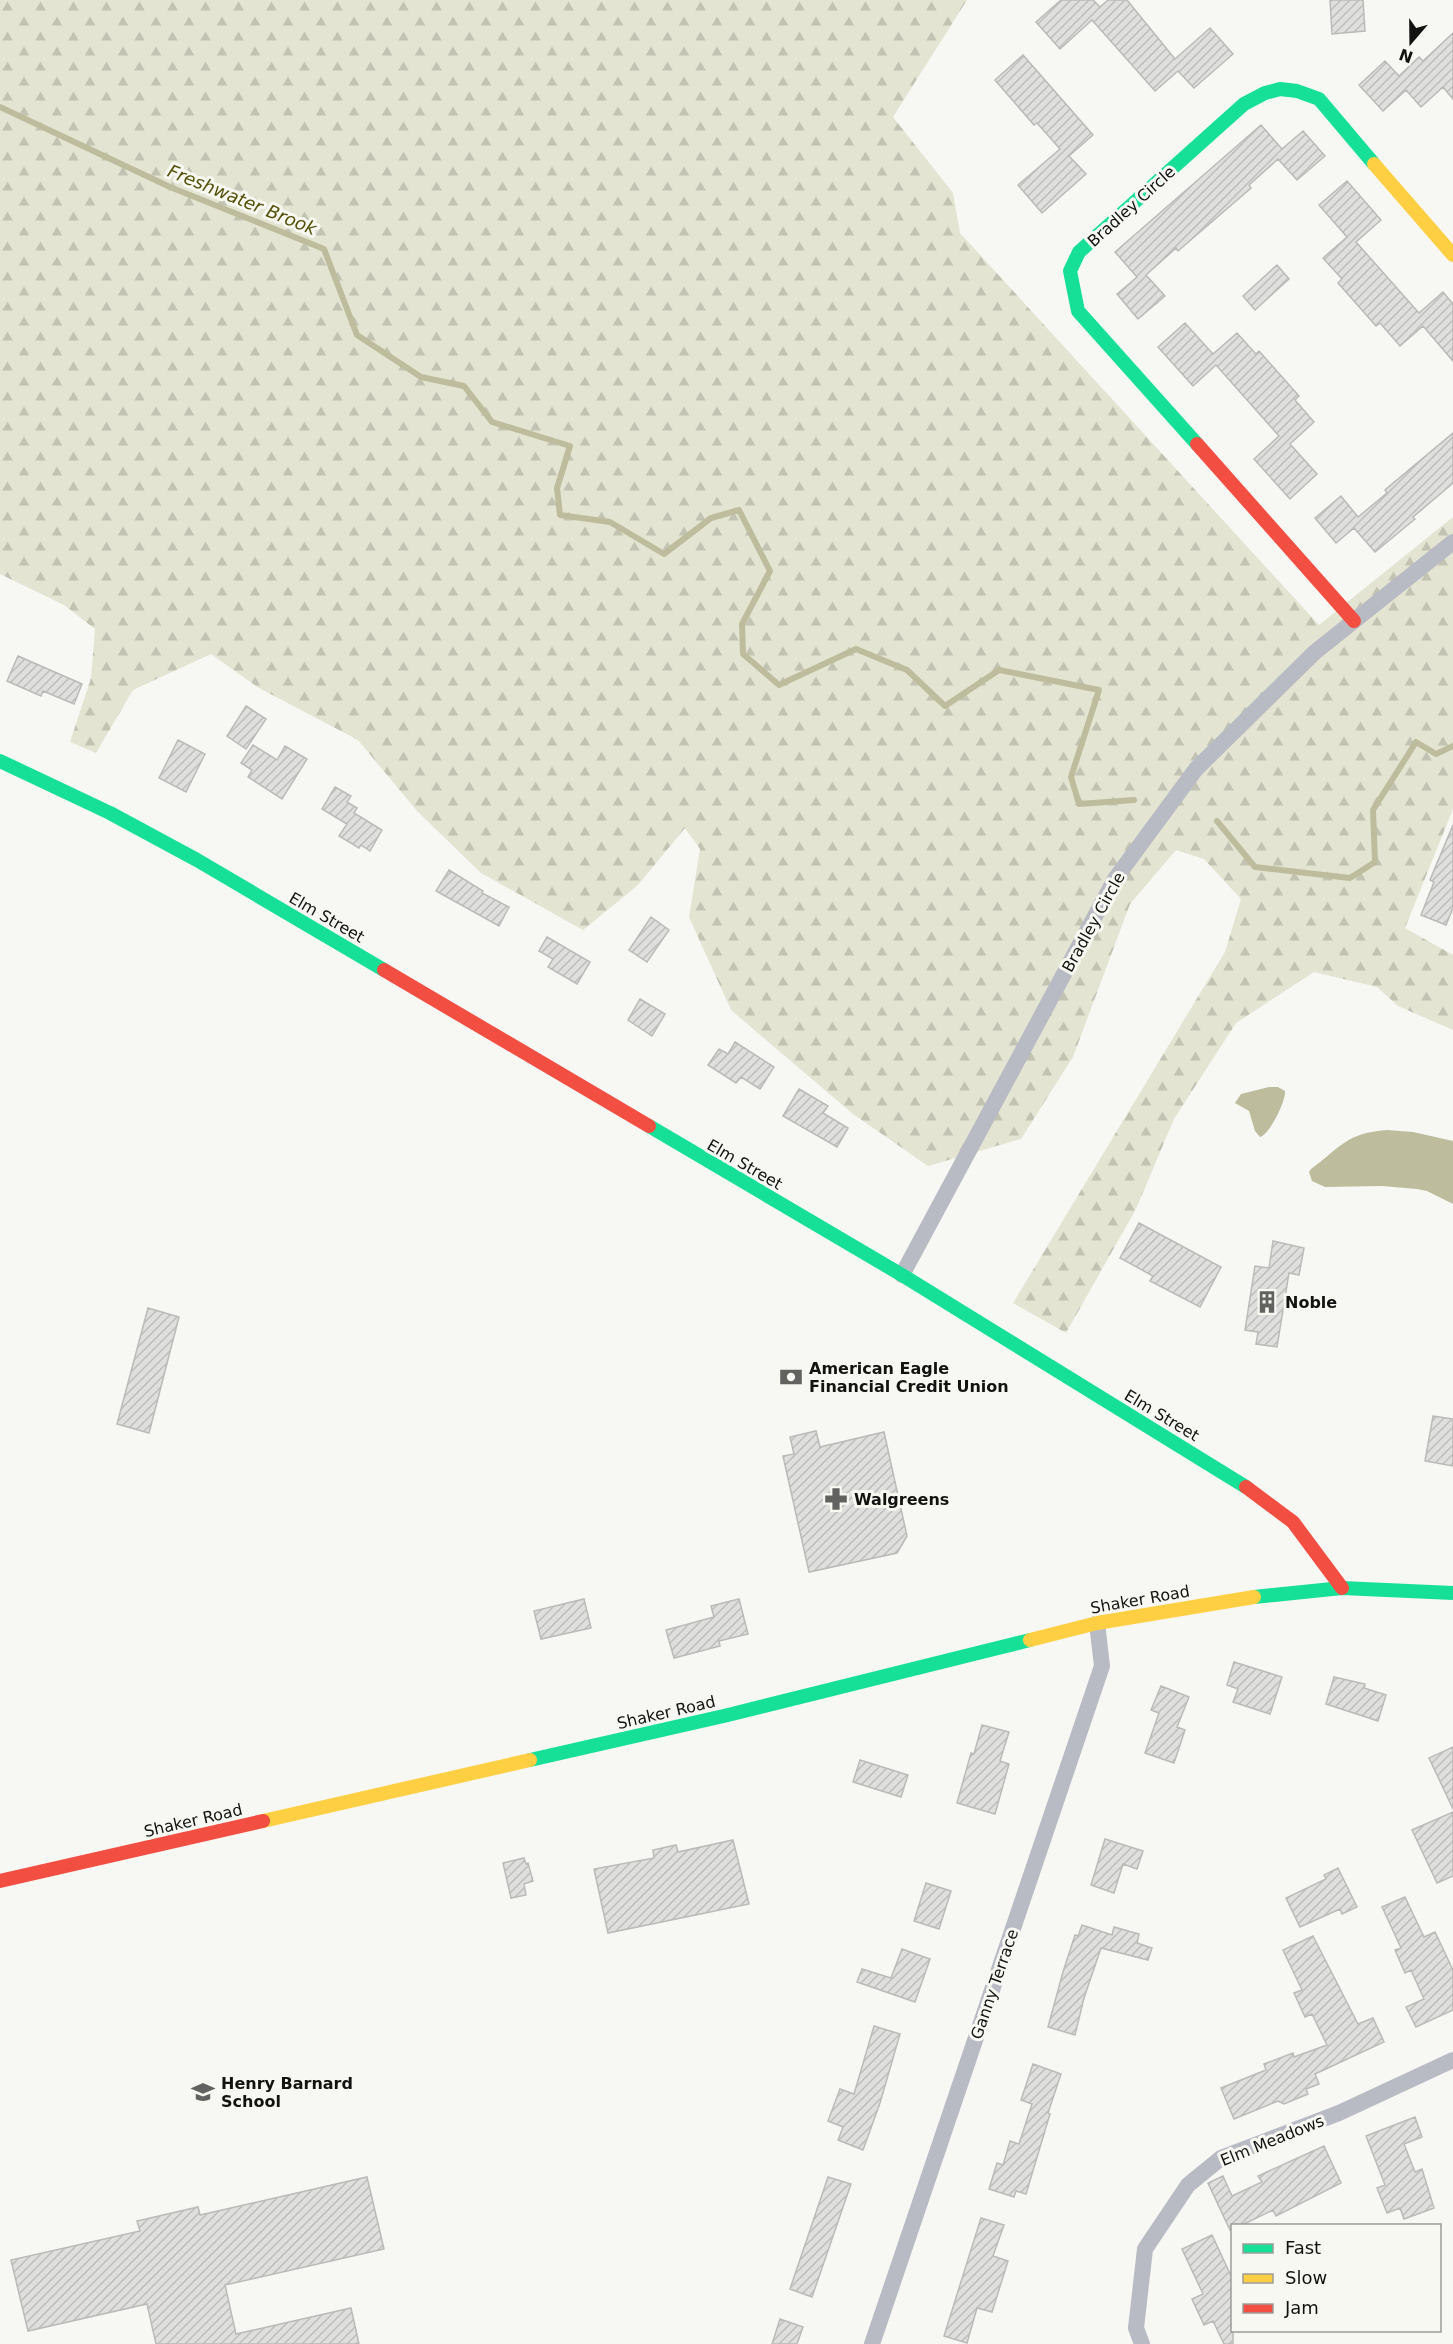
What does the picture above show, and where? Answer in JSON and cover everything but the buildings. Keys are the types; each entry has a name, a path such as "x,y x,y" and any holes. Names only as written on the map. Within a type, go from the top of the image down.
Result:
{"street":[{"name":"Bradley Circle","path":"1354,621 1078,311 1070,271 1079,252 1244,105 1269,90 1295,89 1319,99 1453,255"},
{"name":"Bradley Circle","path":"902,1275 1115,879 1196,770 1315,652 1453,542"},
{"name":"Elm Street","path":"0,761 110,813 197,860 902,1275 1238,1481 1293,1522 1342,1588"},
{"path":"1342,1588 1453,1593"},
{"name":"Shaker Road","path":"0,1881 728,1715 1098,1623 1230,1600 1342,1588"},
{"name":"Ganny Terrace","path":"872,2344 1102,1666 1098,1623"},
{"name":"Elm Meadows","path":"1142,2344 1136,2328 1145,2249 1188,2185 1221,2158 1339,2113 1453,2060"}],"green space":[{"path":"0,0 967,0 893,117 953,193 960,233 1319,625 1453,517 1453,809 1405,928 1453,955 1453,1030 1398,1006 1377,987 1314,972 1236,1023 1174,1119 1136,1209 1066,1333 1013,1303 1225,952 1241,899 1204,859 1176,850 1130,904 1073,1057 1021,1139 928,1166 853,1114 731,1010 689,917 700,849 685,828 638,885 583,930 481,873 417,811 358,740 259,688 211,654 133,690 96,753 70,742 91,678 95,629 64,605 0,574"}],"shaded area":[{"path":"1278,1087 1285,1091 1285,1096 1272,1124 1260,1137 1255,1131 1249,1111 1235,1103 1241,1094"},
{"path":"1387,1130 1413,1132 1453,1141 1453,1204 1427,1191 1417,1189 1382,1186 1325,1187 1312,1181 1309,1172 1311,1169 1345,1142 1362,1134"}],"waterway":[{"name":"Freshwater Brook","path":"0,107 170,187 324,249 357,335 421,377 464,386 492,422 570,446 557,488 560,515 610,522 664,554 711,518 739,510 770,571 742,624 743,654 779,685 856,649 907,670 945,706 999,670 1099,690 1071,777 1079,804 1134,800"},
{"name":"Freshwater Brook","path":"1217,821 1255,867 1350,878 1375,862 1373,810 1416,742 1436,754 1453,746"}],"traffic: fast":[{"path":"1197,444 1078,311 1070,271 1079,252 1244,104 1265,93 1280,89 1297,91 1319,99 1374,164"},
{"path":"0,761 110,813 197,860 384,970"},
{"path":"649,1126 902,1275 1246,1487"},
{"path":"1254,1597 1342,1588 1453,1593"},
{"path":"530,1760 728,1715 1030,1640"}],"traffic: slow":[{"path":"1374,164 1453,255"},
{"path":"1030,1640 1097,1623 1254,1597"},
{"path":"263,1821 530,1760"}],"traffic: jam":[{"path":"1197,444 1354,621"},
{"path":"384,970 649,1126"},
{"path":"1246,1487 1293,1522 1342,1588"},
{"path":"0,1881 263,1821"}],"place":[{"name":"Noble","path":"1267,1302"},
{"name":"American Eagle Financial Credit Union","path":"791,1377"},
{"name":"Walgreens","path":"836,1499"},
{"name":"Henry Barnard School","path":"203,2092"}]}
